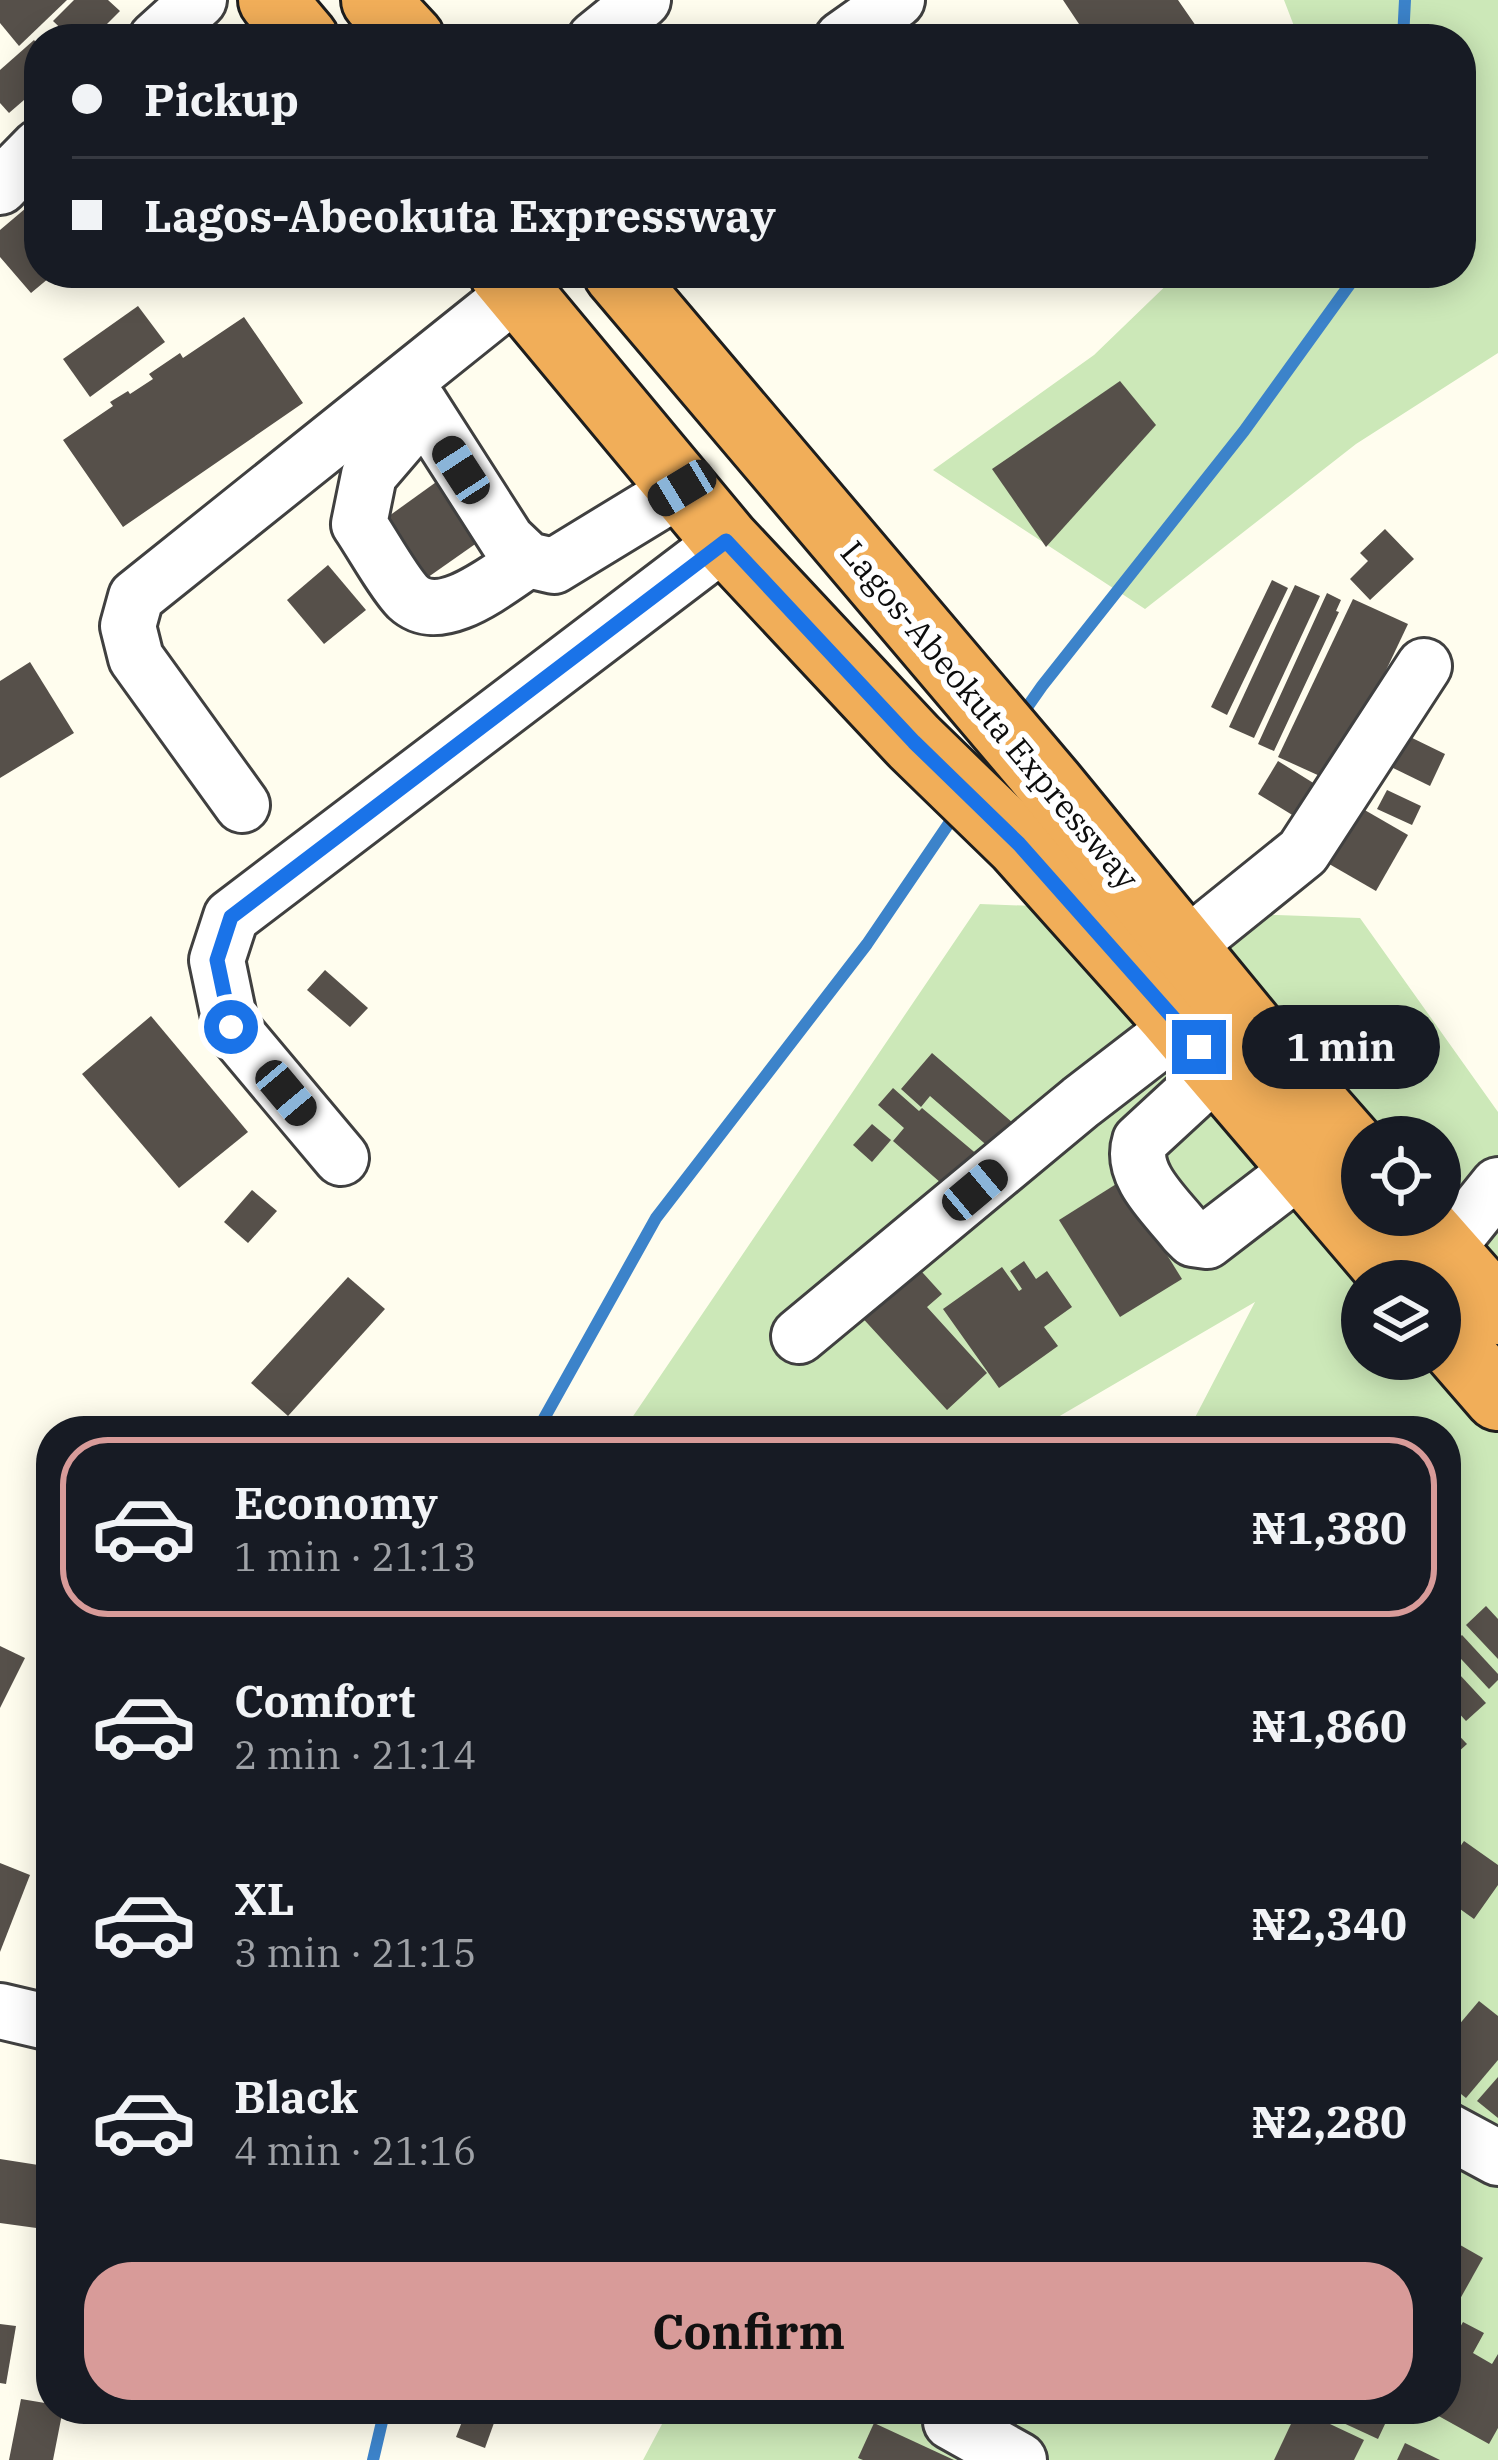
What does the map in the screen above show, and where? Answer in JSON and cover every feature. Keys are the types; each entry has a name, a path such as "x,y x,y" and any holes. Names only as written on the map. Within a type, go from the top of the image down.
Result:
{"highway":[{"path":"272,0 292,24"},
{"name":"Lagos-Abeokuta Expressway","path":"515,288 726,541 914,742 1019,844 1199,1047 1332,1163 1419,1249 1498,1311"},
{"name":"Lagos-Abeokuta Expressway","path":"629,288 1051,785 1283,1068 1332,1163"},
{"path":"1461,1354 1498,1397"}],"street":[{"path":"172,24 199,0"},
{"path":"613,24 643,0"},
{"path":"863,24 897,0"},
{"path":"0,187 24,162"},
{"path":"505,288 413,398 369,475 359,524 409,598 427,608 449,608 529,560"},
{"path":"413,398 507,540 529,560 554,566 682,488"},
{"path":"242,805 136,658 128,626 136,597 413,398"},
{"path":"341,1158 231,1027 217,960 231,917 726,541"},
{"path":"1184,948 1303,852 1424,666"},
{"path":"1199,1047 1136,1155 1139,1171 1193,1239 1207,1241 1332,1163"},
{"path":"799,1336 1081,1102 1199,1047"},
{"path":"1419,1249 1498,1186"},
{"path":"0,2011 36,2019"},
{"path":"1461,2138 1498,2158"},
{"path":"955,2424 1019,2460"}],"green space":[{"path":"1284,0 1498,0 1498,353 1356,444 1145,609 933,470 1094,355 1163,288 1476,288 1476,24 1293,24"},
{"path":"980,904 1360,918 1498,1112 1498,2460 643,2460 662,2424 1461,2424 1461,1416 1196,1416 1255,1302 1060,1416 633,1416"}],"building":[{"path":"0,0 67,0 42,24 24,24 24,41 19,46 0,23"},
{"path":"74,0 108,0 120,11 107,24 53,21"},
{"path":"1063,0 1178,0 1195,24 1079,24"},
{"path":"24,49 24,100 9,113 0,103 0,70"},
{"path":"24,210 24,285 0,257 0,230"},
{"path":"138,306 165,342 90,397 63,359"},
{"path":"244,317 303,403 123,527 63,440 113,406 110,402 153,379 149,374 180,353 183,358"},
{"path":"1120,381 1156,425 1046,547 992,469"},
{"path":"439,480 481,540 424,580 382,521"},
{"path":"1385,529 1414,559 1370,600 1350,579 1368,561 1360,553"},
{"path":"328,565 366,610 324,644 287,600"},
{"path":"1272,580 1288,588 1227,715 1211,707"},
{"path":"1295,585 1320,596 1254,738 1229,727"},
{"path":"1327,593 1341,600 1339,612 1274,751 1258,744"},
{"path":"1353,599 1408,624 1333,782 1278,757"},
{"path":"30,662 74,733 0,778 0,681"},
{"path":"1404,734 1445,754 1430,786 1389,766"},
{"path":"1278,761 1323,789 1302,821 1258,794"},
{"path":"1387,790 1421,806 1412,825 1377,809"},
{"path":"1356,805 1408,835 1376,891 1324,861"},
{"path":"325,970 368,1008 350,1027 307,990"},
{"path":"151,1016 248,1132 179,1188 82,1074"},
{"path":"932,1053 1013,1123 991,1149 930,1096 921,1107 901,1089"},
{"path":"893,1088 979,1156 949,1190 893,1141 904,1128 878,1105"},
{"path":"872,1124 891,1140 872,1162 853,1145"},
{"path":"1121,1181 1182,1279 1120,1317 1059,1220"},
{"path":"252,1190 277,1211 248,1243 224,1222"},
{"path":"1024,1261 1036,1279 1047,1271 1072,1307 1044,1327 1058,1346 999,1388 943,1309 1002,1267 1019,1291 1010,1271"},
{"path":"913,1262 942,1294 927,1307 987,1373 947,1410 857,1312"},
{"path":"348,1277 385,1309 288,1416 251,1383"},
{"path":"1486,1606 1498,1619 1498,1659 1466,1625"},
{"path":"1461,1636 1498,1674 1489,1689 1461,1659"},
{"path":"0,1646 25,1658 0,1708"},
{"path":"1461,1676 1486,1703 1466,1721 1461,1716"},
{"path":"1464,1841 1498,1865 1498,1885 1474,1919 1461,1910"},
{"path":"0,1863 30,1875 0,1952"},
{"path":"1479,2001 1498,2016 1498,2060 1466,2098 1461,2094 1461,2022"},
{"path":"1498,2077 1498,2118 1477,2101"},
{"path":"0,2159 36,2165 36,2228 0,2223"},
{"path":"1461,2246 1483,2258 1461,2297"},
{"path":"1463,2322 1484,2333 1473,2353 1492,2364 1498,2354 1498,2428 1489,2444 1453,2424 1461,2424"},
{"path":"0,2324 16,2326 6,2384 0,2383"},
{"path":"21,2399 36,2402 36,2424 60,2424 53,2460 9,2460"},
{"path":"461,2424 494,2424 485,2448 456,2437"},
{"path":"876,2424 954,2460 863,2460 858,2458"},
{"path":"1291,2424 1330,2424 1364,2440 1354,2460 1274,2460"},
{"path":"1346,2424 1385,2424 1378,2439"},
{"path":"1405,2443 1440,2460 1397,2460"}],"waterway":[{"path":"1404,24 1405,0"},
{"path":"1021,716 1244,431 1347,288"},
{"path":"545,1416 656,1218 867,944 956,813"},
{"path":"373,2460 381,2424"}],"route":[{"path":"231,1027 217,960 231,917 240,908 726,541 914,742 1019,844 1199,1047"}]}
